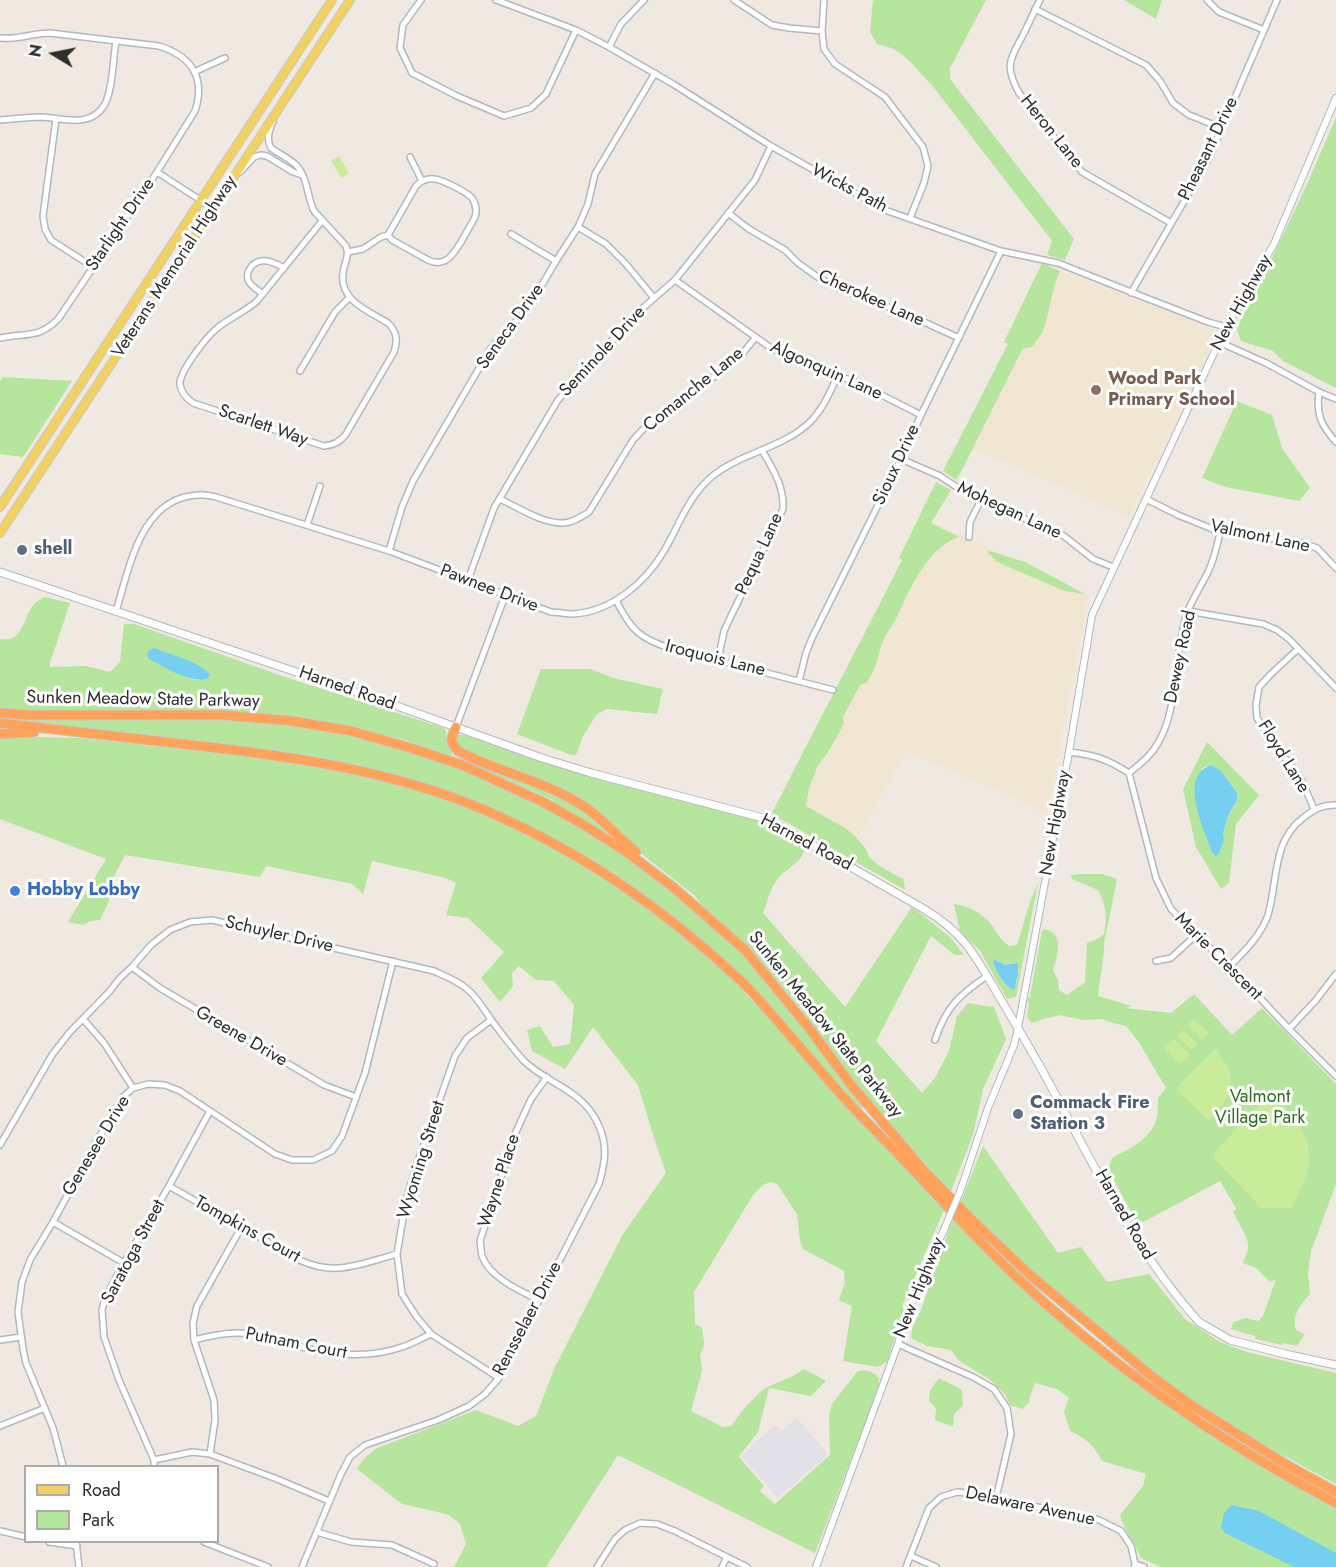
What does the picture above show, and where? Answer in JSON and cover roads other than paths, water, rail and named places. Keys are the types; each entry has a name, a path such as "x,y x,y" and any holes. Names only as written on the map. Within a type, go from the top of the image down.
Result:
{"highway":[{"name":"Sunken Meadow State Parkway","path":"0,713 222,715 292,721 351,731 462,765 503,782 584,825 625,851 681,893 745,950 809,1028 852,1086 925,1172 1030,1275 1155,1379 1191,1405 1287,1465 1336,1492"},
{"name":"Sunken Meadow State Parkway","path":"0,723 284,756 385,777 480,808 578,856 626,886 678,926 744,984 841,1095 972,1233 1016,1277 1059,1315 1173,1404 1245,1451 1336,1503"},
{"path":"456,727 451,739 452,745 458,751 580,803 652,865 660,877"},
{"path":"0,734 59,731"}],"main road":[{"name":"Veterans Memorial Highway","path":"0,507 332,0"},
{"name":"Veterans Memorial Highway","path":"0,533 350,0"},
{"name":"Harned Road","path":"0,572 456,727 493,742 581,770 767,819 937,916 974,952 1112,1197 1151,1262 1175,1295 1199,1322 1230,1340 1336,1365"}],"street":[{"path":"421,0 403,25 400,48 412,74 504,116 531,108 546,94 576,30"},
{"name":"Wicks Path","path":"496,0 576,30 609,47 655,73 771,146 885,210 1001,251 1058,262 1131,293 1226,327"},
{"path":"609,47 621,24 644,0"},
{"path":"734,0 772,25 822,31"},
{"path":"824,0 822,31 824,49 835,64 885,97 923,147 928,166 910,218"},
{"name":"Heron Lane","path":"1040,0 1013,52 1010,63 1012,80 1019,93 1082,172 1171,223"},
{"path":"1207,0 1219,12 1264,30"},
{"name":"Pheasant Drive","path":"1131,293 1208,160 1277,0"},
{"path":"1035,9 1146,65 1160,81 1173,103 1189,115 1222,128"},
{"path":"0,38 10,39 50,33 159,46 172,50 188,62 194,72 225,58"},
{"path":"0,120 40,117 73,121 85,120 96,114 104,106 108,95 116,41"},
{"name":"Starlight Drive","path":"0,338 40,333 50,328 59,318 195,111 199,100 199,88 194,72"},
{"name":"Seneca Drive","path":"389,551 402,507 413,481 491,348 529,308 578,227 588,204 595,174 655,73"},
{"name":"New Highway","path":"816,1567 912,1301 961,1189 988,1108 1014,1045 1069,752 1092,615 1226,327 1274,244 1336,98"},
{"path":"276,114 268,137 269,143 275,151 297,166 307,186 314,211 343,241 348,252 342,283 349,298 335,312 300,371"},
{"path":"56,119 43,216 45,229 51,240 93,267"},
{"name":"Seminole Drive","path":"468,580 488,522 558,400 616,335 675,280 755,180 771,146"},
{"path":"231,182 254,157 261,155 302,175"},
{"path":"410,157 422,181"},
{"path":"156,172 214,209"},
{"path":"348,252 363,249 388,235 416,186 422,181 431,178 440,180 468,194 475,204 476,217 453,256 443,262 433,263 392,240 388,235"},
{"name":"Cherokee Lane","path":"728,213 749,229 785,250 819,278 959,338"},
{"name":"Scarlett Way","path":"322,220 263,294 250,307 208,336 183,373 180,384 184,396 193,403 324,446 342,440 397,344 393,327 349,298"},
{"path":"578,227 606,244 654,298"},
{"path":"511,234 556,261"},
{"name":"Sioux Drive","path":"799,681 812,638 1001,251"},
{"path":"263,294 248,280 247,276 253,265 264,260 284,268"},
{"name":"Algonquin Lane","path":"675,280 755,338 787,357 856,382 921,415"},
{"name":"Comanche Lane","path":"500,499 548,521 565,523 580,518 589,512 633,440 649,423 726,367 743,353 755,338"},
{"path":"1219,342 1336,399"},
{"name":"Pawnee Drive","path":"116,611 143,530 165,506 183,498 199,495 216,497 389,551 551,612 573,614 594,610 616,600 640,582 664,551 690,501 704,484 720,470 797,433 824,405 838,375"},
{"path":"1319,392 1317,405 1321,422 1336,442"},
{"name":"Pequa Lane","path":"718,660 724,632 783,509 783,495 778,478 762,450"},
{"name":"Mohegan Lane","path":"901,459 940,476 981,500 1064,536 1093,559 1113,567"},
{"path":"307,525 320,486"},
{"path":"969,537 970,522 981,500"},
{"name":"Valmont Lane","path":"1146,500 1220,532 1298,542 1317,548 1336,568"},
{"name":"Dewey Road","path":"1129,773 1149,756 1159,743 1172,701 1188,611 1209,571 1220,532"},
{"path":"456,727 505,596"},
{"name":"Iroquois Lane","path":"616,600 623,616 636,632 652,642 833,690"},
{"path":"1188,611 1263,624 1278,630 1336,688"},
{"name":"Floyd Lane","path":"1298,649 1259,687 1256,705 1257,718 1264,731 1302,781 1314,809"},
{"path":"1069,752 1092,755 1112,762 1129,773"},
{"name":"Marie Crescent","path":"1129,773 1156,878 1171,909 1230,966 1336,1076"},
{"path":"1230,966 1259,934 1268,915 1281,845 1293,825 1314,809 1336,805"},
{"name":"Schuyler Drive","path":"0,1145 52,1056 69,1034 151,945 170,930 190,922 212,920 434,971 465,987 525,1061 547,1077"},
{"path":"1156,961 1171,958 1196,935"},
{"name":"Genesee Drive","path":"62,1465 45,1408 26,1363 18,1312 22,1282 30,1260 117,1106 123,1097 134,1088 148,1084 165,1085 180,1091 276,1154 292,1161 313,1160 332,1151 342,1136 365,1073 393,961"},
{"name":"Greene Drive","path":"132,968 176,998 324,1085 356,1097"},
{"path":"1289,1029 1336,974"},
{"path":"935,1040 951,1005 987,976"},
{"path":"83,1019 104,1043 134,1088"},
{"name":"Wyoming Street","path":"491,1020 467,1038 455,1056 406,1200 397,1254 402,1294 416,1316 431,1334 499,1378"},
{"name":"Rensselaer Drive","path":"302,1567 350,1457 365,1445 469,1406 485,1394 499,1378 598,1184 605,1164 606,1145 599,1124 585,1102 547,1077"},
{"name":"Wayne Place","path":"538,1300 511,1286 493,1272 482,1257 480,1241 518,1126 531,1099 547,1077"},
{"name":"Saratoga Street","path":"154,1463 104,1337 102,1310 105,1298 124,1263 170,1186 210,1112"},
{"name":"Tompkins Court","path":"170,1186 241,1228 304,1262 320,1267 356,1266 397,1254"},
{"path":"53,1222 124,1263"},
{"path":"210,1454 215,1420 214,1400 194,1340 193,1323 197,1306 241,1228"},
{"name":"Putnam Court","path":"194,1340 237,1333 261,1335 328,1353 361,1355 402,1347 431,1334"},
{"path":"0,1340 21,1337"},
{"path":"898,1344 974,1377 994,1389 1007,1408 1011,1434 996,1498"},
{"path":"0,1426 45,1408"},
{"path":"154,1463 192,1452 210,1454 329,1501"},
{"name":"Delaware Avenue","path":"906,1567 929,1508 941,1497 957,1492 1099,1520 1121,1531 1131,1546 1135,1565"},
{"path":"597,1567 615,1539 625,1530 640,1523 657,1524 675,1531 747,1567"},
{"path":"0,1531 24,1537"},
{"path":"317,1532 351,1542 392,1545 434,1564"},
{"path":"207,1543 268,1567"},
{"path":"76,1544 79,1567"},
{"path":"911,1556 936,1567"},
{"path":"722,1567 727,1557"},
{"path":"1135,1565 1144,1567"}],"water":[{"path":"155,648 192,662 210,674 207,679 199,679 177,674 149,659 147,654 149,650"},
{"path":"1211,765 1221,771 1237,793 1237,800 1228,816 1223,833 1224,840 1216,856 1212,852 1200,818 1195,792 1196,781 1201,771"},
{"path":"994,959 1005,965 1018,964 1014,990 1001,978 993,963"},
{"path":"1232,1505 1259,1511 1336,1553 1336,1567 1294,1567 1225,1533 1221,1527 1224,1513"}],"place":[{"name":"Wood Park Primary School","path":"1096,390"},
{"name":"shell","path":"22,550"},
{"name":"Hobby Lobby","path":"15,891"},
{"name":"Commack Fire Station 3","path":"1018,1114"}],"park label":[{"name":"Valmont Village Park","path":"1260,1108"}]}
